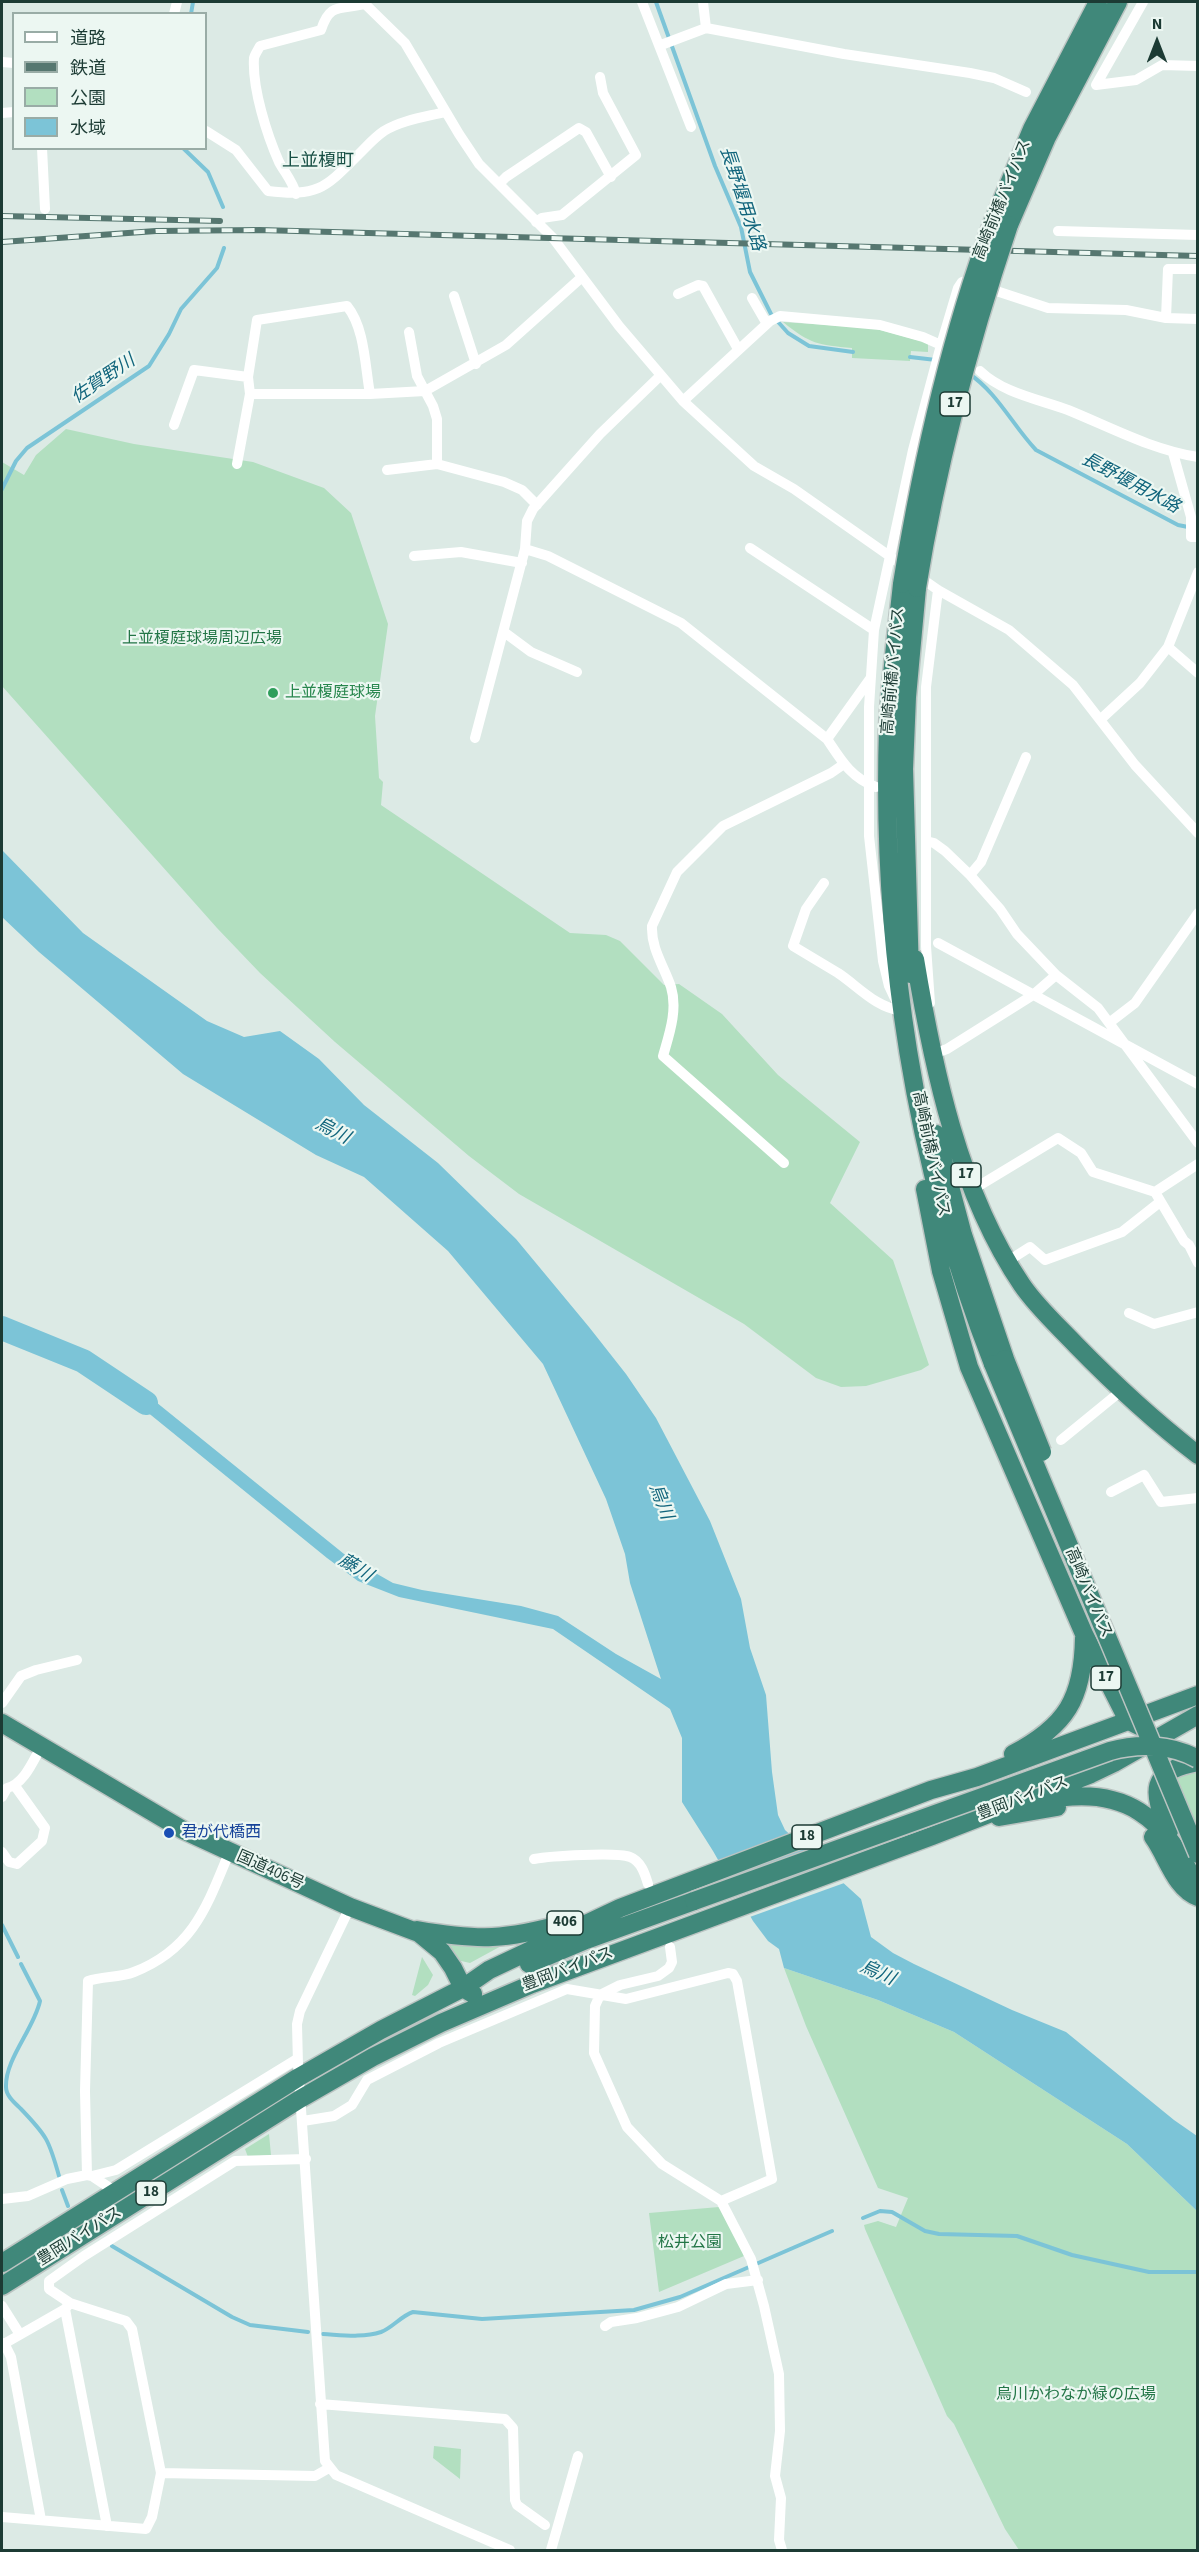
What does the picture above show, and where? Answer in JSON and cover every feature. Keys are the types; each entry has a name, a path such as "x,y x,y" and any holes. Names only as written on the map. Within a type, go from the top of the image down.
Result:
{"highway":[{"name":"高崎前橋バイパス","path":"999,1361 955,1261 923,1133 902,1011 891,902 887,824 888,727 910,586 1001,225 1032,129 1098,2"},
{"name":"高崎前橋バイパス","path":"1001,225 1118,2"},
{"name":"高崎前橋バイパス","path":"910,586 904,769 908,954 918,1037 938,1145 999,1361"},
{"name":"17","path":"908,913 933,1054 972,1190 1008,1261 1022,1285 1040,1307 1121,1391 1197,1455"},
{"path":"933,1054 935,1092 954,1196"},
{"name":"17","path":"923,1133 922,1169 929,1214 941,1271 969,1367 1084,1634 1137,1718"},
{"name":"高崎バイパス","path":"999,1361 1063,1506 1197,1824"},
{"name":"高崎バイパス","path":"999,1361 1197,1854"},
{"path":"931,1790 998,1761 1050,1730 1066,1712 1082,1678 1084,1634"},
{"path":"1137,1718 1197,1695"},
{"path":"1137,1718 1177,1710 1197,1702"},
{"name":"豊岡バイパス","path":"2,2286 300,2099 400,2042 498,1998 932,1836 1114,1763 1197,1715"},
{"path":"1137,1718 1143,1728 1171,1731"},
{"name":"豊岡バイパス","path":"2,2262 116,2192 298,2068 381,2030 463,1988 489,1970 620,1908 931,1790 977,1777 1137,1718"},
{"name":"国道406号","path":"2,1723 183,1830 350,1907 409,1928 428,1939 442,1952 463,1988"},
{"name":"18","path":"463,1988 586,1940 1110,1751 1141,1746 1163,1747 1197,1760"},
{"path":"1197,1760 1172,1770 1156,1787 1160,1812 1197,1891"},
{"path":"932,1836 1043,1801 1076,1796 1103,1797 1118,1800 1165,1832 1177,1849"},
{"path":"1145,1820 1164,1851 1178,1881 1185,1891 1197,1897"},
{"name":"406","path":"409,1928 468,1938 501,1938 536,1932 620,1908"},
{"path":"463,1988 483,1997 498,1998"}],"street":[{"path":"642,2 667,42 691,127"},
{"path":"703,2 706,28"},
{"path":"1143,2 1096,85 1136,80 1162,65 1197,66"},
{"path":"296,194 294,185 280,162 267,127 257,90 254,56 261,46 321,30 326,15 332,10 364,3 405,42 479,164 553,238 660,376 683,401 754,466 794,489 855,530 890,558 938,590 1009,630 1073,686 1135,765 1197,833"},
{"path":"667,42 706,28 844,54 970,73 994,78 1026,92"},
{"path":"536,222 542,218 562,215 636,155 603,93 600,77"},
{"path":"207,131 236,150 268,190 296,194 316,190 338,176 386,130 445,111"},
{"path":"499,184 579,128 586,132 611,177"},
{"path":"42,150 45,208"},
{"path":"1058,231 1197,235"},
{"path":"1166,318 1168,269 1197,269"},
{"path":"250,394 370,394 424,391 476,364 506,345 582,277"},
{"path":"902,1011 889,986 877,926 868,836 873,786 870,679 879,595 890,558 913,450 934,367 958,288 962,282 966,281 1048,308 1126,310 1166,318 1197,319"},
{"path":"678,294 698,285 703,286 738,349"},
{"path":"454,296 476,364"},
{"path":"752,298 772,321"},
{"path":"237,464 250,394 248,377 257,320 346,306 352,312 359,332 370,394"},
{"path":"683,401 738,349 772,321 880,325 922,337 940,348"},
{"path":"409,332 417,376 437,419 437,464"},
{"path":"174,425 194,370 248,377"},
{"path":"980,370 1004,388 1173,453 1197,457"},
{"path":"475,738 522,563 527,521 537,505 600,434 660,376"},
{"path":"1173,453 1191,517 1193,535"},
{"path":"387,470 437,464 504,482 522,490 537,505"},
{"path":"750,548 874,630"},
{"path":"525,549 548,556 681,623 827,739 851,774 873,786"},
{"path":"414,556 461,552 522,563"},
{"path":"1101,719 1140,683 1168,647 1197,578"},
{"path":"938,590 926,687 926,946 933,1054 947,1049 1033,995 1056,975"},
{"path":"504,632 531,652 577,672"},
{"path":"1168,647 1197,673"},
{"path":"827,739 870,679"},
{"path":"970,875 981,862 1026,757"},
{"path":"784,1163 663,1056 672,1022 674,1003 671,988 655,950 651,935 652,926 677,872 723,826 831,773 844,764"},
{"path":"912,788 925,788"},
{"path":"926,841 934,843 945,851 970,875 1000,909 1017,934 1056,975 1098,1008 1197,1143"},
{"path":"824,883 806,909 793,946 839,974 873,1001 891,1010 902,1011"},
{"path":"1109,1023 1135,1003 1197,913"},
{"path":"938,943 1197,1084"},
{"path":"972,1190 1058,1138 1081,1153 1093,1172 1158,1197 1184,1241 1189,1245 1197,1263"},
{"path":"1008,1261 1030,1247 1045,1260 1122,1232 1197,1164"},
{"path":"1184,1241 1197,1238"},
{"path":"1129,1313 1154,1324 1197,1312"},
{"path":"1061,1440 1121,1391"},
{"path":"1111,1492 1144,1475 1161,1502 1197,1498"},
{"path":"2,1703 15,1683 25,1674 77,1660"},
{"path":"2,1797 8,1788 15,1786 41,1747"},
{"path":"2,1852 9,1862 17,1864 42,1841 45,1828 15,1786"},
{"path":"90,2176 86,2091 88,1981 136,1971 154,1962 186,1938 203,1916 229,1853"},
{"path":"534,1859 631,1857 642,1868 648,1884"},
{"path":"350,1907 300,2011 297,2025 325,2461 336,2475 391,2501 510,2550"},
{"path":"670,1947 672,1962 664,1972 620,1985 600,1995 595,2006 594,2053 627,2127 662,2164 721,2201 752,2264 758,2280 779,2374 780,2431 775,2476 781,2498 779,2540 782,2550"},
{"path":"303,2121 334,2116 352,2105 368,2080 483,2023 567,1989 626,1999 728,1973 733,1974 737,1981 772,2179 721,2201"},
{"path":"2,2199 28,2196 68,2179 116,2170 298,2068"},
{"path":"2,2517 146,2529 152,2517 160,2473 132,2329 126,2321 68,2306 49,2289 49,2281 84,2256 236,2161 306,2159"},
{"path":"90,2176 116,2192"},
{"path":"604,2326 611,2322 658,2314 726,2284 758,2280"},
{"path":"2,2306 19,2333"},
{"path":"41,2520 10,2357 3,2344 68,2306"},
{"path":"68,2306 106,2526"},
{"path":"320,2404 505,2420 513,2428 514,2500 517,2505 545,2525"},
{"path":"550,2550 578,2456"},
{"path":"160,2473 315,2476 329,2468"}],"green space":[{"path":"783,322 873,328 928,343 928,352 911,351 910,361 852,358 852,348 815,342 800,335"},
{"name":"上並榎庭球場周辺広場","path":"66,429 134,444 253,462 324,488 351,513 388,624 375,716 379,778 383,782 381,805 570,933 606,935 620,941 664,985 679,984 722,1014 778,1075 860,1142 830,1203 893,1260 929,1365 921,1370 866,1386 841,1387 816,1378 744,1324 519,1194 469,1156 335,1042 260,973 217,928 2,686 2,462 24,475 36,455"},
{"path":"1197,1768 1197,1877 1173,1824 1174,1777"},
{"path":"444,1941 503,1945 470,1963 457,1960"},
{"path":"422,1957 433,1975 428,1985 415,1996 412,1995"},
{"name":"烏川かわなか緑の広場","path":"784,1968 878,2000 954,2032 1127,2144 1197,2211 1197,2550 1019,2550 1005,2529 954,2424 947,2416 865,2229 864,2225 878,2221 896,2227 908,2198 878,2188 806,2026"},
{"path":"269,2134 271,2155 248,2157 245,2149"},
{"name":"松井公園","path":"719,2207 739,2239 744,2256 659,2292 649,2213"},
{"path":"434,2446 461,2449 460,2479 433,2458"}],"water":[{"name":"烏川","path":"2,850 83,933 207,1021 244,1037 280,1031 319,1059 364,1105 438,1163 516,1239 626,1374 656,1418 710,1521 741,1599 750,1648 766,1695 778,1815 785,1830 861,1899 871,1937 893,1953 914,1964 1012,2010 1066,2032 1197,2136 1197,2211 1127,2144 954,2032 878,2000 784,1968 779,1949 768,1941 753,1921 682,1802 682,1738 670,1709 553,1629 399,1597 358,1581 125,1394 121,1384 151,1398 349,1558 393,1583 521,1606 558,1616 616,1654 661,1679 630,1583 625,1554 606,1499 543,1364 448,1251 364,1177 316,1155 183,1074 39,952 2,917"}],"pier":[{"path":"830,1866 847,1882 747,1918 734,1895"}],"waterway":[{"name":"佐賀野川","path":"191,12 193,2"},
{"name":"長野堰用水路","path":"656,2 715,166 741,227 750,272 771,314 788,333 809,346 853,352"},
{"name":"佐賀野川","path":"185,150 208,172 223,207"},
{"name":"佐賀野川","path":"2,489 16,461 27,448 149,366 181,309 217,268 224,248"},
{"name":"長野堰用水路","path":"910,357 936,360"},
{"name":"長野堰用水路","path":"968,373 988,390 1036,450 1178,525 1198,529"},
{"name":"藤川","path":"2,1328 83,1361 146,1403"},
{"path":"2,1925 18,1957"},
{"path":"21,1964 40,2001 37,2012 10,2066 6,2090 11,2099 46,2139 59,2176"},
{"path":"62,2190 68,2206"},
{"path":"863,2218 880,2211 892,2212 925,2231 939,2234 1017,2236 1072,2255 1149,2272 1198,2272"},
{"path":"323,2334 352,2336 374,2334 385,2330 413,2312 482,2319 634,2310 680,2297 832,2231"},
{"path":"112,2246 232,2317 250,2325 308,2332"}],"railway":[{"path":"2,216 220,221"},
{"path":"2,242 156,231 260,230 1198,256"}],"place":[{"name":"上並榎庭球場","path":"273,693"},
{"name":"君が代橋西","path":"169,1833"}],"district":[{"name":"上並榎町","path":"318,162"}]}
